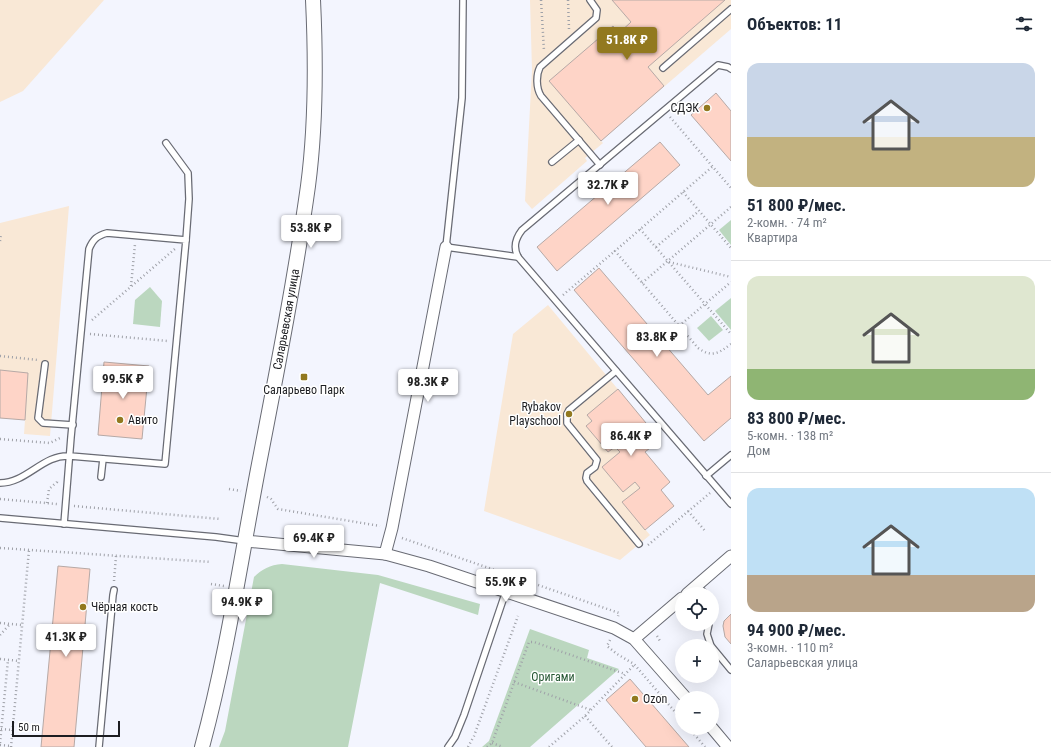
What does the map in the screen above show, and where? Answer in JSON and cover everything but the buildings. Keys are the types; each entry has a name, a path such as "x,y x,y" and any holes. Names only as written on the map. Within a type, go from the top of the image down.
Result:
{"street":[{"name":"Саларьевская улица","path":"202,747 218,679 245,541 283,338 308,185 314,106 313,0"},
{"path":"385,554 392,528 446,247"},
{"path":"245,541 385,554 430,566 614,628 634,639 680,691"},
{"path":"697,585 731,556"},
{"path":"634,639 675,604"},
{"path":"718,735 728,747"}],"lane":[{"path":"463,0 462,98 446,247 518,257"},
{"path":"590,0 597,10 596,18 544,63 538,70 538,87 539,93 600,165"},
{"path":"663,68 731,9"},
{"path":"731,69 728,66 718,65 522,230 516,241 515,247 518,257 731,504"},
{"path":"552,162 579,140"},
{"path":"0,483 14,482 52,458 59,456 165,464 189,199 188,173 166,143"},
{"path":"64,524 89,249 92,241 99,235 107,233 186,240"},
{"path":"45,364 38,418 43,423 73,425"},
{"path":"616,371 569,410 566,418 567,423 597,460 595,467 586,473 587,481 640,544"},
{"path":"706,476 731,455"},
{"path":"101,478 103,459"},
{"path":"0,518 216,537 245,541"},
{"path":"448,747 455,736 464,715 506,592"},
{"path":"99,747 114,593"},
{"path":"719,655 731,670"}],"path":[{"path":"542,0 544,63"},
{"path":"568,0 570,41"},
{"path":"678,127 731,188"},
{"path":"572,288 712,167"},
{"path":"683,192 731,248"},
{"path":"642,283 731,207"},
{"path":"656,247 699,211"},
{"path":"640,229 731,334"},
{"path":"0,241 1,233"},
{"path":"131,287 136,236"},
{"path":"81,331 186,240"},
{"path":"615,251 698,348 710,354 717,354 731,344"},
{"path":"668,261 731,277"},
{"path":"679,326 731,282"},
{"path":"81,331 176,342"},
{"path":"0,356 37,359 41,360 45,364"},
{"path":"0,439 50,443 64,436 71,437"},
{"path":"47,504 49,489 57,482 60,438"},
{"path":"647,546 716,487"},
{"path":"229,489 254,493 271,499 278,509 402,530 401,535 403,538 613,611"},
{"path":"0,499 220,519"},
{"path":"688,511 706,532"},
{"path":"0,548 211,562"},
{"path":"8,660 0,744 11,746 29,550"},
{"path":"114,593 116,556"},
{"path":"468,747 474,736 518,616"},
{"path":"0,623 22,625"},
{"path":"0,635 10,624"},
{"path":"487,747 492,743 527,644 531,642 625,674"},
{"path":"607,646 634,664 675,712"},
{"path":"0,659 19,661"},
{"path":"549,747 585,716 634,664"},
{"path":"514,682 591,710"},
{"path":"585,716 612,747"},
{"path":"1,729 13,730"},
{"path":"695,735 706,747"},
{"path":"492,743 503,747"}],"shaded area":[{"path":"0,0 104,0 23,91 0,102"},
{"path":"530,0 731,0 731,29 601,141 603,143 585,158 587,161 532,209 525,201 532,70"},
{"path":"69,206 50,436 24,434 25,420 0,418 0,223"},
{"name":"Rybakov Playschool","path":"548,305 660,440 645,452 670,482 661,490 645,529 650,535 620,560 484,511 513,334"}],"green space":[{"path":"731,220 731,245 719,230"},
{"path":"150,287 162,301 160,327 133,324 135,300"},
{"path":"731,298 731,330 715,311"},
{"path":"711,316 723,330 709,341 697,328"},
{"path":"282,564 378,575 480,604 478,615 380,583 348,747 219,747 225,731 254,577 266,568"},
{"name":"Оригами","path":"530,629 589,650 587,658 619,669 530,747 482,747 489,741"}],"place":[{"name":"СДЭК","path":"707,108"},
{"name":"Саларьево Парк","path":"304,377"},
{"name":"Rybakov Playschool","path":"569,414"},
{"name":"Авито","path":"120,420"},
{"name":"Чёрная кость","path":"83,607"},
{"name":"Ozon","path":"635,699"}]}
